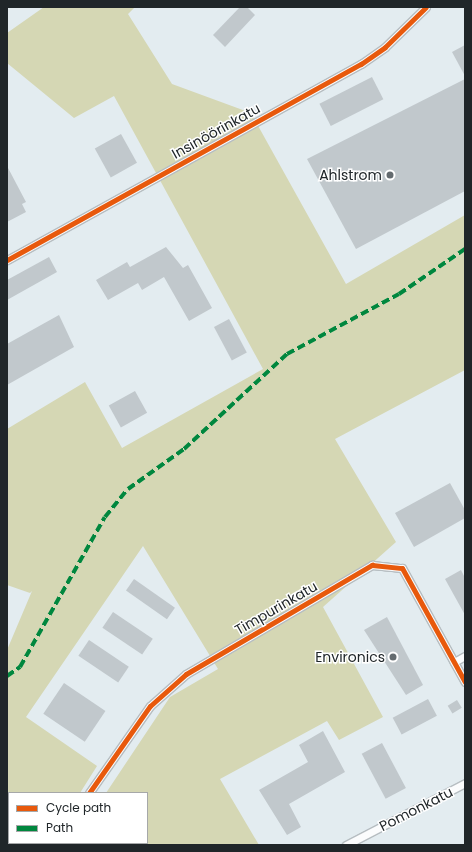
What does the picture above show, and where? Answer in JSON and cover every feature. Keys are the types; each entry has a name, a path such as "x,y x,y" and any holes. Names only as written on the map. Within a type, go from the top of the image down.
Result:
{"street":[{"name":"Insinöörinkatu","path":"7,260 361,64 385,47 426,7"},
{"name":"Timpurinkatu","path":"90,792 150,706 186,674 372,566 402,568 465,682"},
{"path":"454,662 465,656"},
{"name":"Pomonkatu","path":"346,845 465,783"}],"green space":[{"path":"44,7 135,7 128,14 172,84 251,113 346,284 465,215 465,370 335,439 396,542 323,607 383,717 339,740 327,721 220,779 259,845 143,844 148,844 148,792 107,792 170,697 218,669 143,546 26,717 97,766 81,792 8,792 7,829 7,650 32,591 30,593 7,585 7,429 85,382 122,448 263,369 114,96 74,118 7,63 7,33"}],"building":[{"path":"240,7 247,7 255,15 225,47 213,35"},
{"path":"465,45 465,76 452,52"},
{"path":"372,77 383,99 331,126 319,104"},
{"name":"Ahlstrom","path":"465,79 465,191 356,249 307,159"},
{"path":"121,134 137,163 111,177 95,149"},
{"path":"7,166 26,202 22,204 26,212 7,222"},
{"path":"166,247 183,268 188,265 212,308 189,321 164,277 142,290 138,283 108,300 96,280 127,262 130,267"},
{"path":"49,257 57,272 7,300 7,280"},
{"path":"59,315 74,347 7,385 7,344"},
{"path":"229,319 247,353 232,361 214,327"},
{"path":"135,391 147,413 121,427 109,406"},
{"path":"450,483 465,510 465,518 414,547 395,513"},
{"path":"461,570 465,578 465,615 445,579"},
{"path":"134,579 175,608 167,619 126,590"},
{"path":"113,612 153,639 142,655 102,628"},
{"name":"Environics","path":"387,617 423,685 406,695 364,630"},
{"path":"89,640 129,667 118,683 78,656"},
{"path":"64,683 105,711 85,742 43,714"},
{"path":"428,699 437,716 402,735 393,718"},
{"path":"457,700 462,708 452,713 448,706"},
{"path":"323,731 345,772 289,804 301,827 287,835 259,790 308,762 299,745"},
{"path":"382,743 406,788 386,799 362,754"}],"marked path":[{"path":"7,676 20,667 105,517 128,489 184,449 287,354 399,294 465,249"}],"cycle path":[{"path":"7,260 361,64 385,47 426,7"},
{"path":"90,792 150,706 186,674 372,565 402,568 465,682"}],"place":[{"name":"Ahlstrom","path":"390,175"},
{"name":"Environics","path":"393,657"}]}
